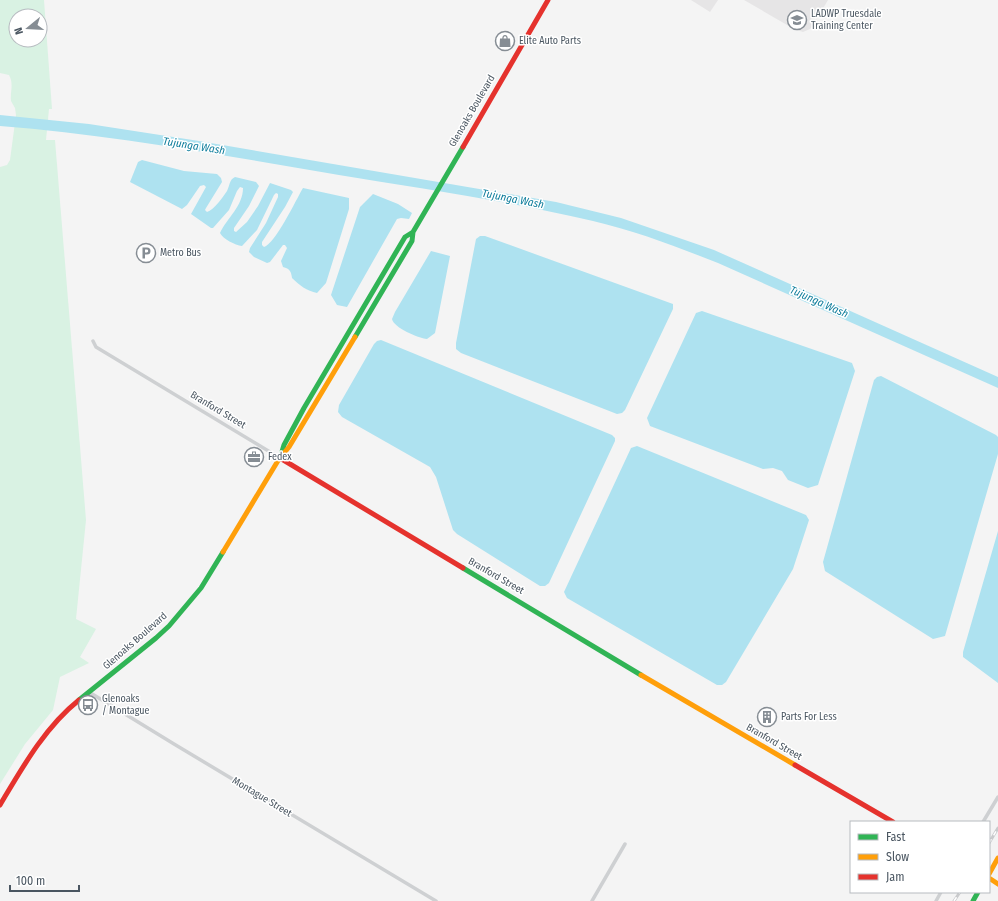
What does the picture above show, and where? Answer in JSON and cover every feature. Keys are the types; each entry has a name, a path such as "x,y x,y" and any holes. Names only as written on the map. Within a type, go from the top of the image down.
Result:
{"main road":[{"name":"Glenoaks Boulevard","path":"0,805 48,731 66,710 156,638 181,613 201,588 280,458 289,447 412,241 413,232 548,0"},
{"name":"Glenoaks Boulevard","path":"280,458 287,438 405,237 413,232"},
{"path":"351,329 357,333"},
{"name":"Branford Street","path":"280,458 603,652 891,821"},
{"path":"990,872 998,858"}],"street":[{"name":"Branford Street","path":"93,341 96,347 280,458"},
{"name":"Montague Street","path":"89,692 435,901"},
{"path":"984,821 998,797"},
{"path":"592,901 625,844"}],"shaded area":[{"path":"691,0 718,0 710,12"},
{"name":"LADWP Truesdale Training Center","path":"744,0 828,0 812,27 803,32 794,29"}],"green space":[{"path":"0,0 44,0 45,8 8,8 8,48 48,48 52,109 49,109 46,140 55,140 86,520 76,619 96,629 80,657 89,663 60,677 53,710 25,744 0,784 0,167 7,165 10,160 16,115 15,108 11,101 12,85 9,75 0,73"}],"water":[{"name":"Tujunga Wash","path":"0,115 89,124 199,141 556,202 621,218 714,250 998,377 998,388 718,263 656,240 609,225 498,201 128,140 0,126"},
{"path":"142,160 184,171 217,174 221,178 222,182 205,210 207,212 213,209 221,200 233,178 235,177 256,182 259,186 249,206 234,228 234,231 236,232 247,222 258,206 270,183 291,190 293,192 285,207 262,242 264,247 274,238 303,188 349,198 349,209 326,283 317,293 307,289 295,281 292,278 290,271 283,267 281,261 287,248 285,245 283,245 270,262 267,263 254,257 249,252 266,223 278,194 276,193 274,195 257,230 242,246 226,239 220,233 238,206 243,188 240,187 229,210 213,228 211,228 191,214 206,187 204,185 200,186 187,205 182,209 130,182 138,162"},
{"path":"373,194 398,204 412,213 409,219 397,219 347,307 337,305 331,295 360,207"},
{"path":"480,236 485,236 673,304 673,309 625,410 622,413 617,414 461,353 456,349 476,239"},
{"path":"431,251 450,256 435,333 427,339 412,335 397,326 392,319"},
{"path":"702,311 852,363 855,371 818,485 808,488 788,480 782,471 773,468 763,469 650,426 647,418 696,313"},
{"path":"381,340 612,435 615,438 615,441 549,583 545,586 540,586 453,530 436,477 430,467 342,417 338,412 339,405 374,344"},
{"path":"881,376 998,437 998,454 945,636 933,639 825,571 823,562 874,380"},
{"path":"637,446 806,515 809,520 793,569 726,682 722,685 717,685 567,598 564,592 631,448"},
{"path":"998,531 998,683 963,657 963,652"}],"railway":[{"path":"990,841 998,828"},
{"path":"954,901 959,893"}],"traffic: fast":[{"path":"281,455 284,445 304,408 405,237 413,232 463,147"},
{"path":"355,337 412,241 413,232"},
{"path":"79,700 169,626 201,588 223,552"},
{"path":"463,568 641,675"},
{"path":"973,901 977,893"}],"traffic: slow":[{"path":"223,552 279,459 289,447 355,337"},
{"path":"641,675 795,765"},
{"path":"990,872 998,858"},
{"path":"990,879 998,884"}],"traffic: jam":[{"path":"463,147 548,0"},
{"path":"280,458 463,568"},
{"path":"0,805 45,735 79,700"},
{"path":"795,765 891,821"}],"place":[{"name":"LADWP Truesdale Training Center","path":"797,20"},
{"name":"Elite Auto Parts","path":"505,41"},
{"name":"Metro Bus","path":"146,253"},
{"name":"Fedex","path":"254,457"},
{"name":"Glenoaks / Montague","path":"88,705"},
{"name":"Parts For Less","path":"767,717"}]}
